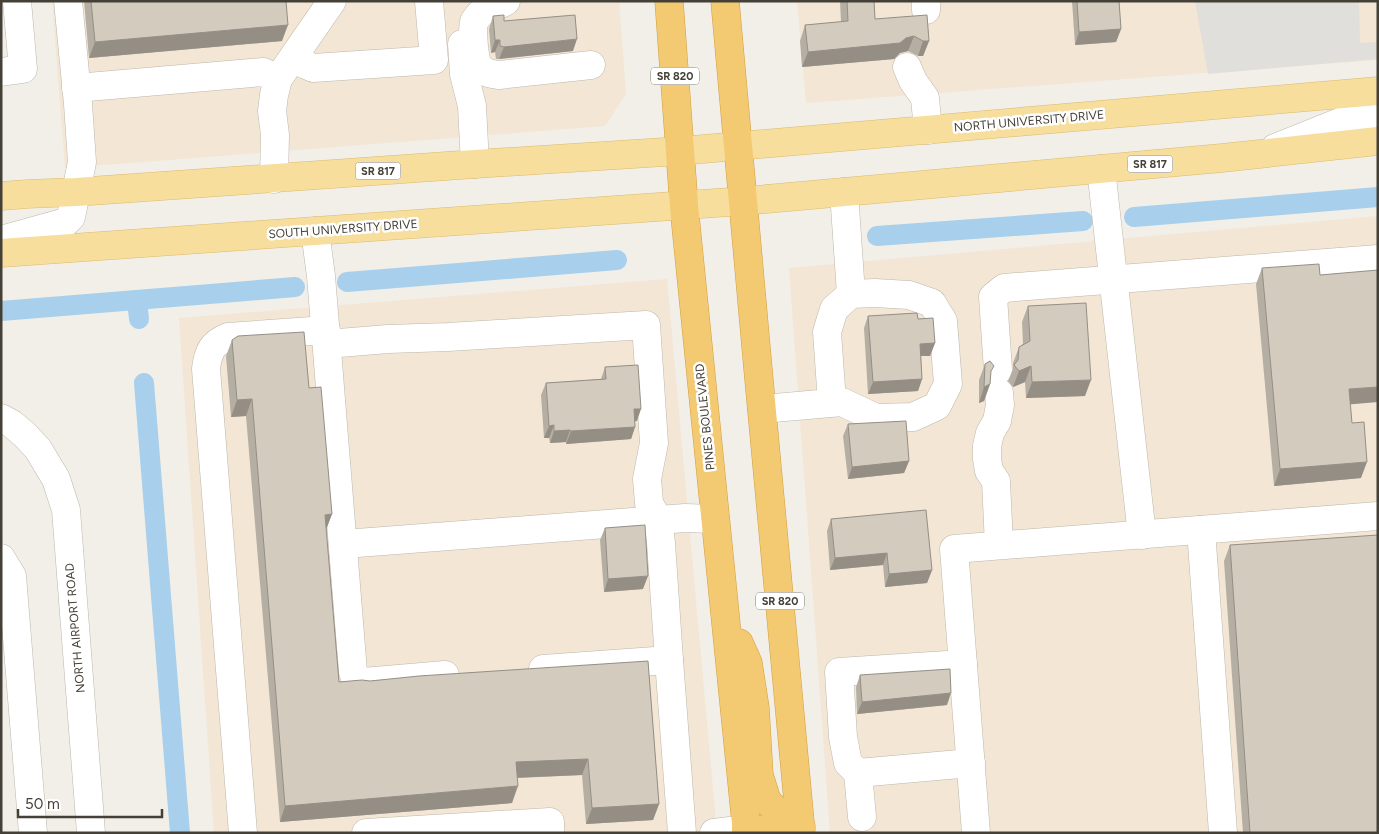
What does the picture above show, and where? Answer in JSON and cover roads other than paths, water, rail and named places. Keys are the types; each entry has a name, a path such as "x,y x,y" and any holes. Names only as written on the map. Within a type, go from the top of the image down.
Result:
{"highway":[{"name":"PINES BOULEVARD","path":"669,1 684,206 723,605 754,832"},
{"name":"SR 820","path":"726,1 762,409 805,831"},
{"path":"723,605 748,663 755,708 759,776 767,801 780,814 805,831"}],"main road":[{"name":"NORTH UNIVERSITY DRIVE","path":"680,151 1378,92"},
{"name":"SR 817","path":"684,206 1222,158 1378,141"},
{"name":"SR 817","path":"1,196 680,151"},
{"name":"SOUTH UNIVERSITY DRIVE","path":"1,252 684,206"}],"street":[{"path":"1,72 23,70 17,1"},
{"path":"1,240 66,222 71,217 82,162 68,1"},
{"path":"274,179 272,111 278,80 332,1"},
{"path":"294,57 313,68 434,60 429,1"},
{"path":"474,1 462,16 464,74 472,106 475,164"},
{"path":"506,1 482,12 474,22 474,45 477,64 484,71 498,75 591,65"},
{"path":"907,67 912,80 925,98 928,130"},
{"path":"76,88 263,72 278,80"},
{"path":"1264,153 1345,120 1378,117"},
{"path":"1101,169 1142,535"},
{"path":"844,192 851,294"},
{"path":"315,231 322,276 353,672 356,680 363,682 472,674"},
{"path":"999,545 996,481 990,471 987,459 987,446 990,433 997,421 1000,404 993,297 1004,288 1378,259"},
{"path":"762,409 842,402 876,418 913,417 937,406 948,384 943,321 932,303 909,295 851,294 834,309 826,332 832,402"},
{"path":"243,833 206,369 212,348 219,340 228,337 448,338 646,325 654,443 647,479 649,502 658,520 662,542 682,833"},
{"name":"NORTH AIRPORT ROAD","path":"1,418 12,424 38,449 56,478 66,510 91,833"},
{"path":"973,831 971,763 954,548 1378,516"},
{"path":"344,544 685,518 715,519"},
{"path":"1201,530 1223,833"},
{"path":"1,558 12,576 33,833"},
{"path":"515,671 669,660"},
{"path":"862,817 858,774 848,763 843,737 839,672 963,664"},
{"path":"858,774 971,763"},
{"path":"366,833 550,822 550,833"},
{"path":"714,833 754,832"}],"waterway":[{"path":"1134,217 1378,197"},
{"path":"877,236 1083,221"},
{"path":"347,282 617,260"},
{"path":"1,311 295,287"},
{"path":"137,300 139,319"},
{"path":"144,383 180,833"}]}
